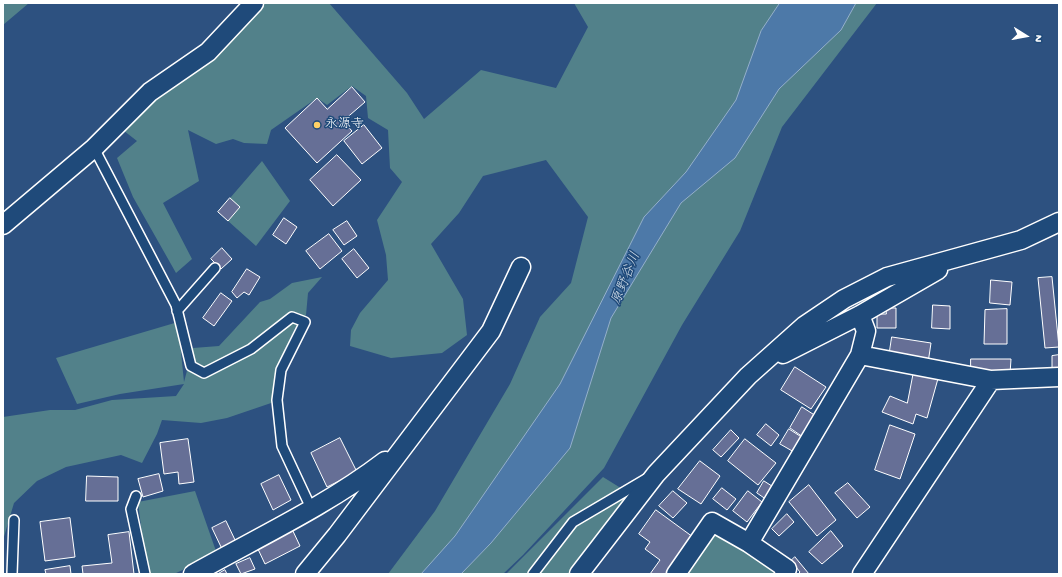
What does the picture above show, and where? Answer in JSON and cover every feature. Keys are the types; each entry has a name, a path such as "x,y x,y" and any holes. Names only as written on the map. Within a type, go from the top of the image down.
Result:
{"street":[{"path":"3,225 94,148 150,92 208,52 254,3"},
{"path":"579,574 656,474 748,376 804,326 844,299 887,277 1022,240 1059,222"},
{"path":"761,364 860,315 959,257"},
{"path":"305,574 337,535 491,331 521,267"},
{"path":"749,543 860,355 866,331 860,315"},
{"path":"860,355 991,380 1059,377"},
{"path":"862,574 991,380"},
{"path":"192,574 312,508 359,480 401,449"},
{"path":"676,574 712,522 749,543 786,569 784,574"}],"lane":[{"path":"94,148 176,305 191,366 204,373 250,349 292,317 305,322 281,370 277,400 282,446 312,508"},
{"path":"177,311 215,268"},
{"path":"533,574 573,522 656,474"},
{"path":"136,496 131,509 145,574"},
{"path":"12,574 14,520"}],"green space":[{"path":"3,3 29,3 3,25"},
{"path":"260,3 329,3 407,93 424,119 481,70 556,88 588,27 574,3 877,3 782,127 740,231 682,325 604,468 523,555 503,574 388,574 435,511 510,384 540,317 571,283 588,217 546,160 483,176 459,213 431,244 463,299 467,335 442,353 391,358 350,346 351,330 360,313 388,280 386,255 377,220 402,182 390,168 388,130 368,118 366,96 352,86 327,105 317,98 271,130 267,144 244,143 233,139 216,144 188,130 199,181 163,203 192,259 176,273 133,197 117,158 137,141 119,127"},
{"path":"262,161 290,201 256,246 218,212"},
{"path":"322,277 308,293 306,315 295,328 280,361 277,401 227,418 201,423 162,420 157,434 142,463 121,455 66,467 37,481 14,503 3,540 3,417 50,410 75,410 112,400 176,396 184,384 120,394 77,404 56,358 178,322 184,382 193,348 219,346 260,302 270,299 292,283"},
{"path":"603,477 632,495 569,574 506,574"},
{"path":"195,491 217,554 174,574 147,574 138,502"},
{"path":"713,527 779,574 682,574"}],"water":[{"name":"原野谷川","path":"780,3 856,3 841,30 779,89 735,158 681,203 611,318 570,448 491,543 461,574 421,574 455,536 560,384 644,217 686,172 736,100 761,31"}],"building":[{"name":"永源寺","path":"352,87 365,102 343,121 352,131 317,163 285,128 317,98 327,109"},
{"path":"364,125 382,148 362,164 344,141"},
{"path":"337,155 361,180 333,206 310,180"},
{"path":"230,198 240,207 228,221 218,212"},
{"path":"284,218 297,227 286,244 273,235"},
{"path":"347,221 357,236 344,245 333,230"},
{"path":"329,234 342,251 320,269 306,251"},
{"path":"222,248 232,259 221,269 211,259"},
{"path":"354,249 369,268 357,278 342,259"},
{"path":"247,269 260,277 249,295 244,292 237,298 232,292"},
{"path":"1052,277 1059,347 1045,348 1038,278"},
{"path":"991,280 1012,282 1010,305 990,303"},
{"path":"221,293 232,301 214,326 203,318"},
{"path":"933,305 950,306 950,329 932,328"},
{"path":"886,308 896,308 896,328 877,328 877,314 886,314"},
{"path":"1007,309 1007,344 984,344 985,310"},
{"path":"892,337 931,343 928,363 889,357"},
{"path":"1059,355 1059,370 1052,370 1052,356"},
{"path":"971,359 1011,359 1010,374 971,374"},
{"path":"795,367 826,387 811,409 781,390"},
{"path":"914,371 939,375 927,418 916,414 913,424 882,412 890,396 907,403"},
{"path":"802,407 816,416 803,437 790,428"},
{"path":"766,424 779,435 771,446 757,435"},
{"path":"890,425 915,434 900,479 875,470"},
{"path":"789,429 803,438 794,452 780,444"},
{"path":"731,430 739,438 721,457 713,450"},
{"path":"340,438 357,472 327,487 311,453"},
{"path":"188,439 194,482 179,484 178,472 164,474 160,443"},
{"path":"745,439 776,463 758,485 728,461"},
{"path":"700,461 720,476 701,504 678,489"},
{"path":"159,474 163,491 143,497 138,479"},
{"path":"279,475 291,500 273,510 261,484"},
{"path":"87,476 118,477 118,501 86,501"},
{"path":"764,481 775,488 767,500 757,493"},
{"path":"848,483 870,507 857,518 835,493"},
{"path":"809,485 836,520 817,536 789,502"},
{"path":"722,488 736,499 727,510 713,499"},
{"path":"673,491 687,503 673,518 659,506"},
{"path":"748,491 762,502 747,522 733,511"},
{"path":"656,510 693,537 666,574 650,574 660,560 645,549 650,542 639,534"},
{"path":"787,514 794,522 779,536 772,529"},
{"path":"70,518 75,557 45,561 40,522"},
{"path":"226,521 236,542 222,549 212,528"},
{"path":"292,529 300,546 265,564 257,547"},
{"path":"831,531 843,546 822,564 809,552"},
{"path":"129,532 134,574 83,574 82,566 112,563 108,535"},
{"path":"795,557 809,574 798,574 800,572 791,561"},
{"path":"250,558 255,569 241,574 236,564"},
{"path":"70,566 71,574 46,574 45,570"},
{"path":"225,570 227,574 218,574"}],"place":[{"name":"永源寺","path":"317,125"}]}
